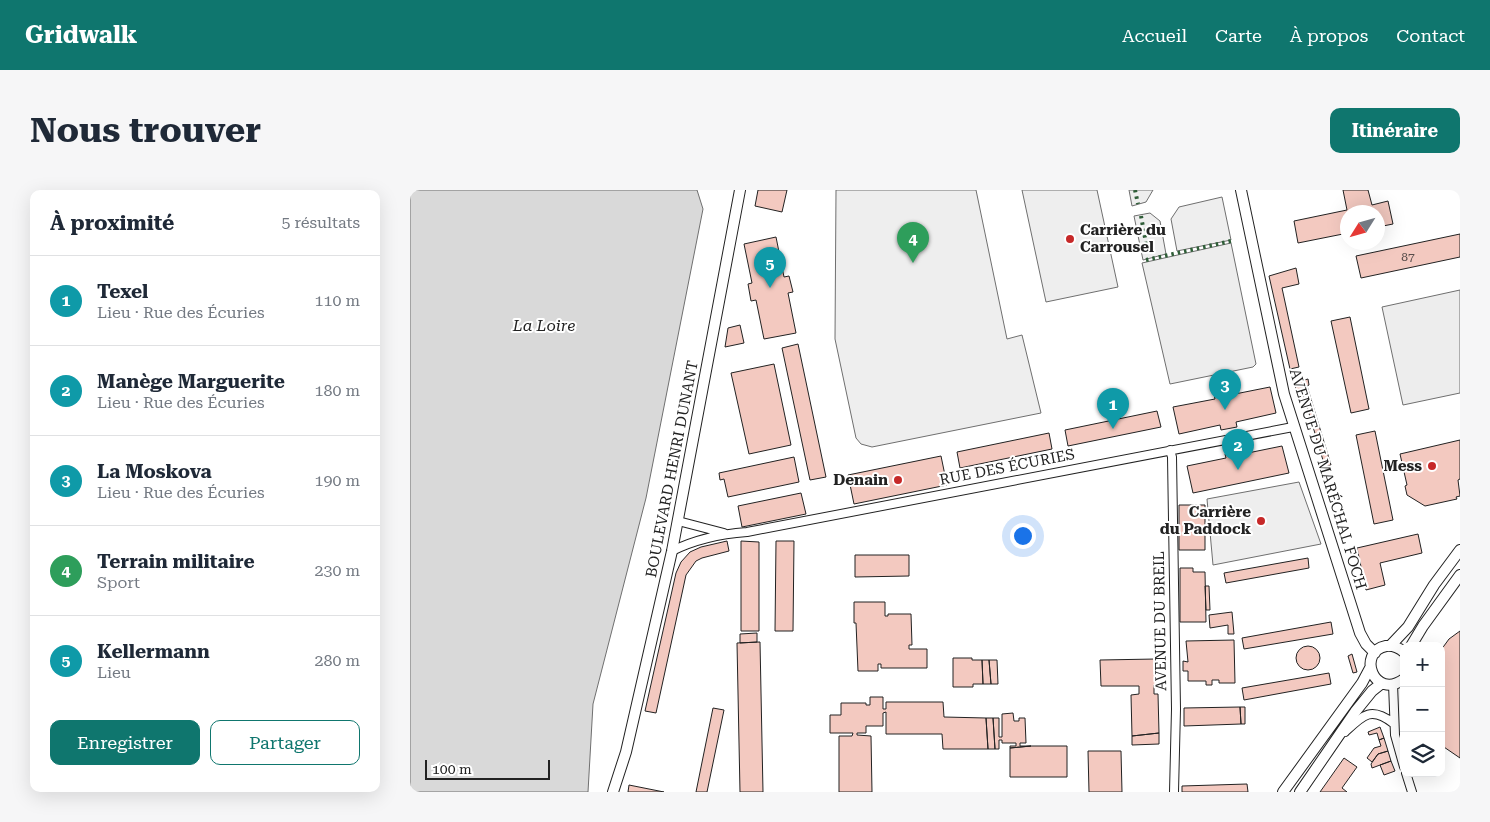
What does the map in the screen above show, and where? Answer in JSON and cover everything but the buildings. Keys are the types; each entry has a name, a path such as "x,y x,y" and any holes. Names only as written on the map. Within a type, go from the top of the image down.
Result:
{"main road":[{"name":"BOULEVARD HENRI DUNANT","path":"626,752 672,551 740,190"},
{"name":"AVENUE DU MARÉCHAL FOCH","path":"1241,190 1276,361 1294,427 1360,633 1366,644 1375,653"},
{"path":"1390,646 1408,627 1434,585 1460,550"},
{"path":"1413,642 1422,626 1460,575"},
{"path":"1400,649 1390,646 1382,647 1375,653 1370,662 1370,668 1374,677 1382,683 1393,684 1400,681"},
{"path":"1283,792 1362,683 1370,668"},
{"path":"1300,792 1365,699 1382,683"},
{"path":"613,792 626,752"},
{"path":"621,792 626,752"}],"street":[{"name":"RUE DES ÉCURIES","path":"672,551 692,542 726,534 747,532 1294,427"},
{"name":"AVENUE DU BREIL","path":"1170,450 1176,709 1174,792"},
{"name":"RUE DES ÉCURIES","path":"678,520 726,534"},
{"path":"1393,684 1393,723 1400,755"},
{"path":"1334,742 1361,718 1369,714 1381,714 1393,723"},
{"path":"1407,777 1412,792"}],"shaded area":[{"path":"836,190 976,190 1007,339 1022,335 1041,413 872,447 861,444 856,438 835,339"},
{"name":"Carrière du Carrousel","path":"1022,190 1097,190 1118,287 1046,302"},
{"path":"1129,190 1153,190 1146,202 1132,206"},
{"path":"1222,197 1231,240 1177,251 1171,219 1179,207"},
{"path":"1150,213 1160,221 1166,254 1143,260 1134,216"},
{"path":"1231,243 1256,364 1253,367 1170,384 1142,263"},
{"path":"1460,290 1460,393 1403,405 1382,307"},
{"name":"Carrière du Paddock","path":"1299,482 1321,544 1213,565 1207,499"}],"water":[{"name":"La Loire","path":"410,190 697,190 703,209 646,498 593,704 588,792 410,792"}],"hedge":[{"path":"1135,190 1138,204"},
{"path":"1141,216 1148,254"},
{"path":"1146,260 1231,241"}],"place":[{"name":"Carrière du Carrousel","path":"1070,239"},
{"name":"Terrain militaire","path":"913,263"},
{"name":"Kellermann","path":"770,288"},
{"name":"La Moskova","path":"1225,410"},
{"name":"Texel","path":"1113,429"},
{"name":"Mess","path":"1432,466"},
{"name":"Manège Marguerite","path":"1238,470"},
{"name":"Denain","path":"898,480"},
{"name":"Carrière du Paddock","path":"1261,521"}]}
